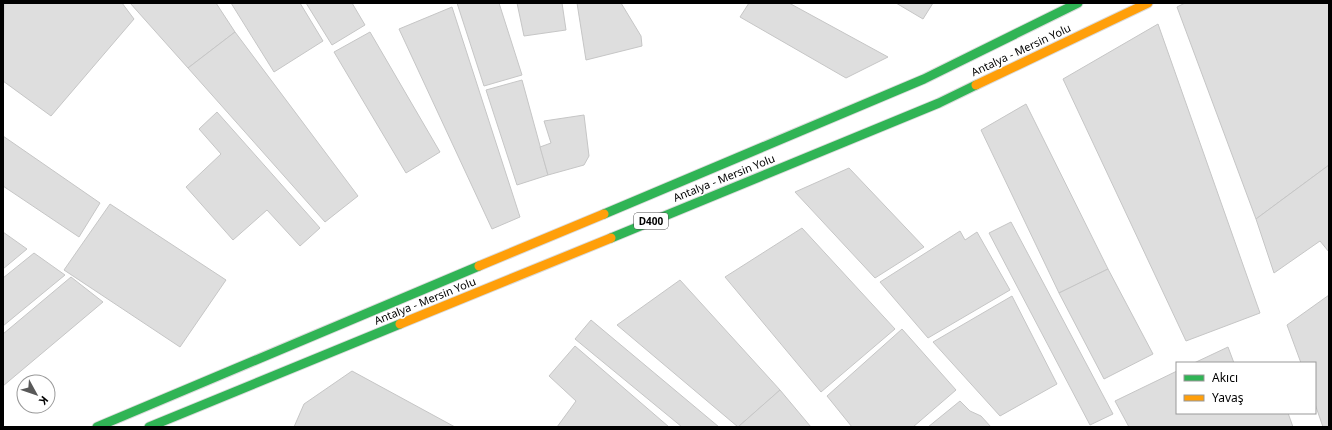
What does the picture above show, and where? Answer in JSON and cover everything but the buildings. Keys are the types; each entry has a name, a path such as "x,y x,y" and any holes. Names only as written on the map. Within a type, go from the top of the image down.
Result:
{"highway":[{"name":"Antalya - Mersin Yolu","path":"97,427 924,79 1078,3"},
{"name":"Antalya - Mersin Yolu","path":"149,427 932,106 1148,3"}],"traffic: fast":[{"path":"604,214 924,79 1078,3"},
{"path":"611,238 939,103 976,85"},
{"path":"97,427 479,266"},
{"path":"149,427 400,324"}],"traffic: slow":[{"path":"976,85 1148,3"},
{"path":"479,266 604,214"},
{"path":"400,324 611,238"}]}
